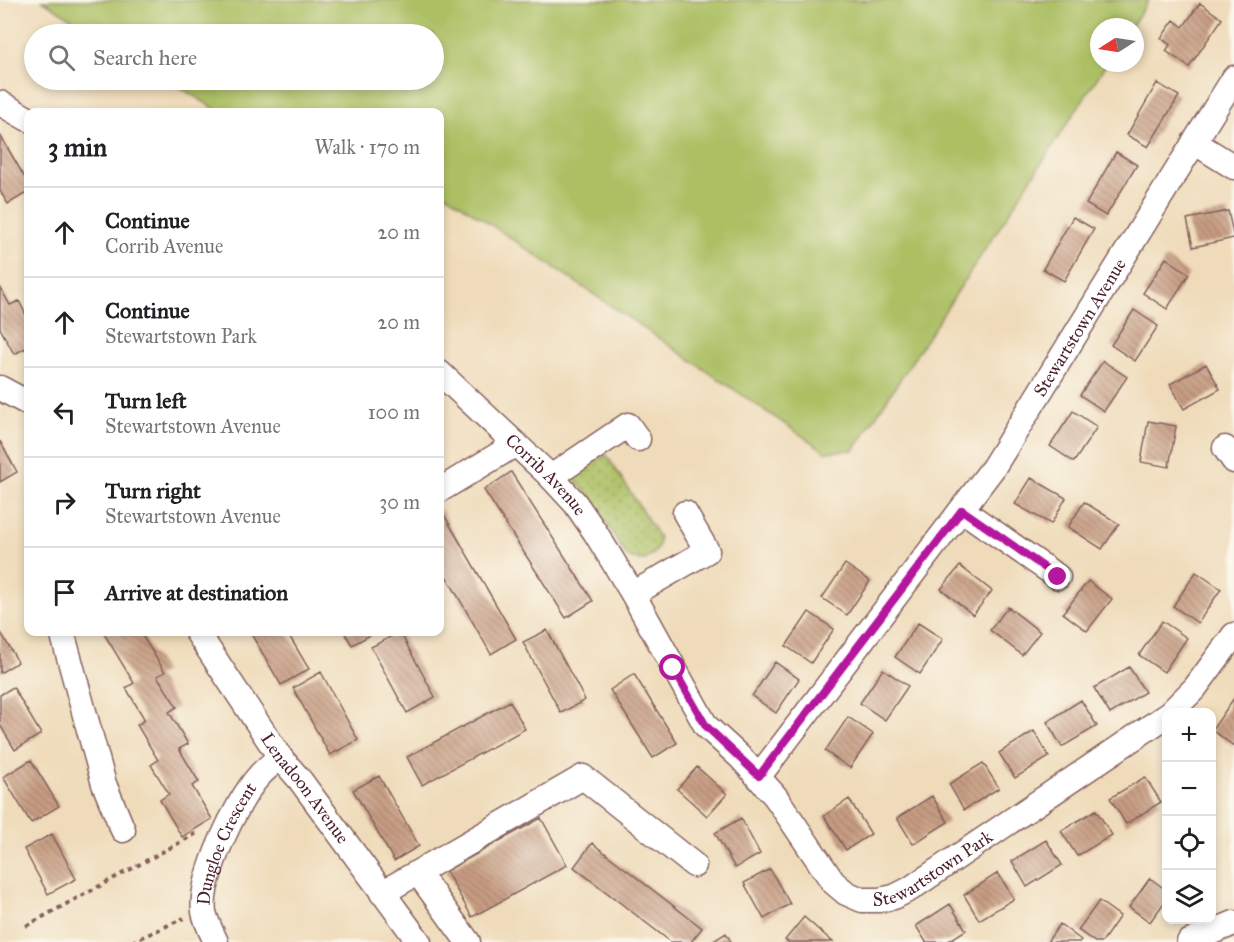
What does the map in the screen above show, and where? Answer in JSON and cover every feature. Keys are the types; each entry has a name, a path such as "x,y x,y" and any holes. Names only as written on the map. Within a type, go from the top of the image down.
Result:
{"street":[{"name":"Stewartstown Avenue","path":"759,776 993,468 1234,78"},
{"path":"0,103 24,117"},
{"path":"1194,142 1234,167"},
{"name":"Corrib Avenue","path":"444,377 551,477 575,503 596,532 633,594 706,726"},
{"path":"0,388 24,401"},
{"path":"551,477 628,426 638,439"},
{"path":"444,488 516,444"},
{"path":"962,510 1058,577"},
{"path":"633,594 707,551 685,513"},
{"path":"1175,708 1196,688 1234,635"},
{"path":"63,636 104,784 123,830"},
{"name":"Lenadoon Avenue","path":"200,636 280,757 300,780 419,942"},
{"name":"Stewartstown Park","path":"706,726 759,776 781,804 832,882 846,893 862,900 879,900 894,897 910,889 1162,719"},
{"name":"Dungloe Crescent","path":"216,942 204,911 210,874 227,827 259,776 280,757"},
{"path":"382,893 583,777 694,865"},
{"path":"418,873 468,942"},
{"path":"1189,942 1234,922"}],"path":[{"path":"26,926 214,824 227,827"},
{"path":"132,942 204,911"}],"green space":[{"path":"42,0 1149,0 1137,18 1090,18 1090,72 1101,72 854,450 826,452 444,193 444,108 214,108 184,90 444,90 444,24 80,24"},
{"path":"606,454 659,537 656,551 645,560 631,559 626,555 590,497 572,476"}],"building":[{"path":"1200,3 1222,19 1189,67 1166,51 1170,45 1161,38 1174,20 1183,27"},
{"path":"1157,83 1179,96 1148,147 1127,135"},
{"path":"0,135 24,176 24,194 8,204 0,191"},
{"path":"1116,152 1137,165 1106,216 1086,204"},
{"path":"1228,211 1234,238 1193,247 1187,219"},
{"path":"1073,217 1094,229 1064,281 1043,269"},
{"path":"1166,258 1189,274 1167,309 1143,293"},
{"path":"0,287 10,305 19,301 24,311 24,349 14,354 0,328"},
{"path":"1134,310 1158,326 1135,361 1111,345"},
{"path":"1103,361 1127,377 1104,411 1080,395"},
{"path":"1206,364 1220,389 1184,409 1170,384"},
{"path":"1073,411 1097,427 1074,462 1050,446"},
{"path":"1148,421 1176,426 1169,467 1141,462"},
{"path":"0,441 17,472 0,482"},
{"path":"511,472 593,601 566,618 484,490"},
{"path":"1031,478 1066,498 1051,524 1015,504"},
{"path":"1084,502 1119,524 1102,549 1068,527"},
{"path":"444,515 516,639 491,654 444,572"},
{"path":"845,564 870,581 847,615 822,598"},
{"path":"960,566 992,591 973,615 941,589"},
{"path":"1196,572 1221,589 1198,623 1173,606"},
{"path":"1088,581 1112,599 1087,631 1063,613"},
{"path":"1008,607 1040,632 1022,655 990,630"},
{"path":"809,612 834,629 811,663 786,646"},
{"path":"1162,621 1187,638 1164,672 1139,655"},
{"path":"918,623 943,639 920,674 895,657"},
{"path":"547,630 585,700 561,713 523,642"},
{"path":"0,631 18,662 0,673"},
{"path":"105,636 142,636 165,672 157,676 177,707 169,712 188,744 179,749 199,782 192,786 212,819 182,837 160,800 169,794 151,765 158,760 137,725 145,720 126,688 134,683"},
{"path":"252,636 289,636 309,669 281,685"},
{"path":"346,636 369,636 352,645"},
{"path":"392,636 402,636 435,697 407,713 371,647"},
{"path":"775,662 799,679 776,713 752,696"},
{"path":"1129,667 1145,692 1110,714 1094,688"},
{"path":"883,669 908,686 885,720 860,703"},
{"path":"321,672 358,740 330,755 293,688"},
{"path":"634,674 677,743 653,758 610,690"},
{"path":"13,687 41,734 15,750 0,725 0,695"},
{"path":"1234,698 1234,746 1216,733 1216,724"},
{"path":"1081,700 1097,726 1062,747 1047,722"},
{"path":"510,701 525,729 422,785 407,757"},
{"path":"848,717 873,734 850,768 825,751"},
{"path":"1034,731 1049,757 1015,778 999,753"},
{"path":"31,760 59,806 31,823 3,777"},
{"path":"983,763 999,788 964,810 949,784"},
{"path":"697,767 727,794 707,816 677,789"},
{"path":"379,776 419,846 394,861 353,790"},
{"path":"1145,777 1161,802 1126,824 1110,798"},
{"path":"932,796 948,822 913,844 897,818"},
{"path":"849,799 871,834 846,850 824,816"},
{"path":"1096,810 1112,835 1077,856 1061,831"},
{"path":"541,818 567,865 472,917 446,871"},
{"path":"741,818 760,854 735,868 715,833"},
{"path":"52,834 76,879 48,894 24,849"},
{"path":"1046,840 1062,865 1027,887 1012,861"},
{"path":"592,843 702,928 691,942 671,942 574,867"},
{"path":"770,869 790,904 764,919 744,883"},
{"path":"998,873 1014,899 979,920 964,895"},
{"path":"1150,878 1162,887 1162,906 1150,922 1129,907"},
{"path":"1099,901 1120,916 1102,942 1095,942 1078,930"},
{"path":"950,904 966,930 947,942 926,942 916,926"},
{"path":"804,917 833,942 788,942 785,940"},
{"path":"1060,924 1081,940 1079,942 1047,942"},
{"path":"726,933 731,942 712,942"}],"route":[{"path":"673,668 706,726 759,776 962,510 1058,577"}]}
